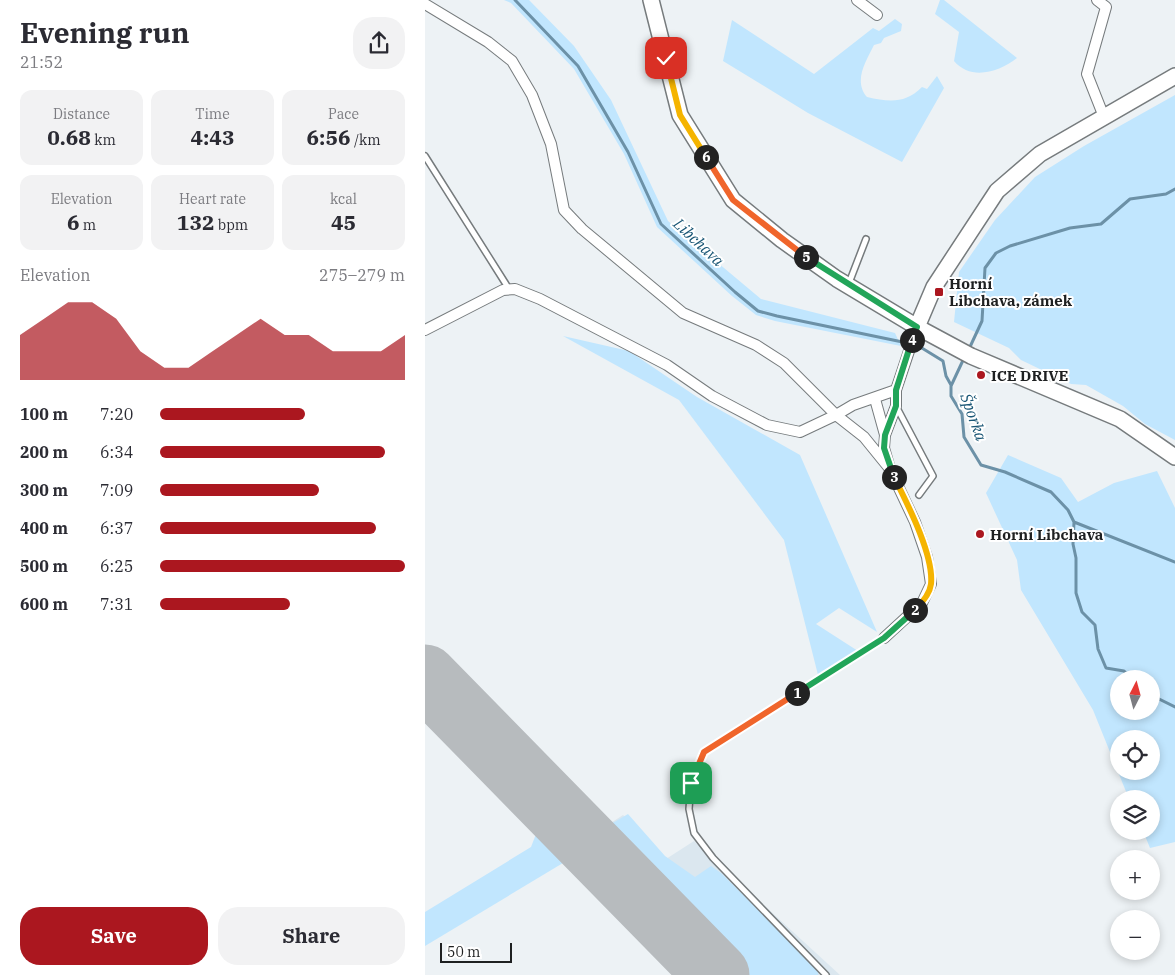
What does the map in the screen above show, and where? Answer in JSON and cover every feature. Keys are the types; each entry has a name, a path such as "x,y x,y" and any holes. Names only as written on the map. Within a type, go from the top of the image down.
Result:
{"street":[{"path":"651,0 680,115 733,200 782,240 915,333 1120,419 1175,457"},
{"path":"857,0 877,15"},
{"path":"1097,0 1109,3 1087,74 1104,117"},
{"path":"425,4 488,42 512,61 532,95 551,144 564,210 582,229 683,313 756,345 784,363 836,415 864,437 890,469"},
{"path":"884,638 921,603 931,584 927,557 915,522 890,469 884,448 885,435 896,406 896,390 909,349 934,287 997,191 1040,154 1175,76"},
{"path":"425,330 503,290 515,289 539,298 667,365 712,396 767,425 800,432 853,405 875,399 896,390"},
{"path":"875,399 885,435"}],"lane":[{"path":"425,156 509,289"},
{"path":"847,285 867,239"},
{"path":"896,406 933,476 919,494"},
{"path":"826,975 713,858 694,832 689,809 691,783 704,752 884,638"}],"shaded area":[{"path":"504,0 529,0 574,46 611,100 668,221 761,299 895,333 901,346 775,321 756,315 732,296 657,227 624,154 574,69 511,3"},
{"path":"940,0 944,0 1017,58 1002,67 985,72 977,73 961,67 954,61 959,32 935,14"},
{"path":"895,19 902,24 901,31 884,38 881,43 874,45 862,71 861,84 867,97 890,101 903,99 916,93 922,87 927,89 937,76 944,88 902,162 808,113 723,61 732,20 814,74 873,28 879,31"},
{"path":"1175,95 1175,440 1145,424 1123,406 1086,385 1071,384 1021,360 1009,348 954,322 959,272 995,220 1035,177 1084,146"},
{"path":"563,336 629,351 697,397 800,455 877,632 839,608 816,624 858,651 818,675 784,540 679,400"},
{"path":"1008,455 1061,478 1078,502 1114,483 1157,471 1175,508 1175,842 1150,848 1147,840 1160,840 1160,790 1125,790 1121,780 1160,780 1160,730 1110,730 1110,752 1093,710 1021,590 1017,560 986,493"},
{"path":"425,646 603,828 623,815 666,859 694,841 840,975 681,975 425,709"},
{"path":"425,649 596,821 606,827 628,814 665,856 695,877 711,866 721,873 818,969 818,975 732,975 425,662"},
{"path":"425,693 702,975 682,975 581,869 555,846 568,860 425,946 425,912 531,847 538,829 425,713"}],"waterway":[{"name":"Libchava","path":"515,0 578,66 628,152 661,224 735,292 758,311 917,345 943,361 946,376 951,385"},
{"name":"Šporka","path":"969,349 982,321 985,268 996,253 1010,246 1070,228 1101,224 1130,199 1166,194 1175,189"},
{"name":"Šporka","path":"965,356 951,386 951,396 962,414 964,437 981,465 1005,472 1051,492 1068,510 1074,522 1073,544 1076,558 1076,593 1082,612 1095,625 1098,649 1106,668 1118,670"},
{"path":"1074,522 1175,562"},
{"name":"Šporka","path":"1160,700 1175,707"}],"runway":[{"path":"425,677 717,975"}],"place":[{"name":"Horní Libchava, zámek","path":"939,292"},
{"name":"ICE DRIVE","path":"981,375"},
{"name":"Horní Libchava","path":"980,534"}],"route":[{"path":"666,58 680,115 733,200 782,240 837,279 917,327 896,390 896,406 885,435 884,448 890,469 915,522 927,557 931,584 921,603 884,638 704,752 691,783"}]}
